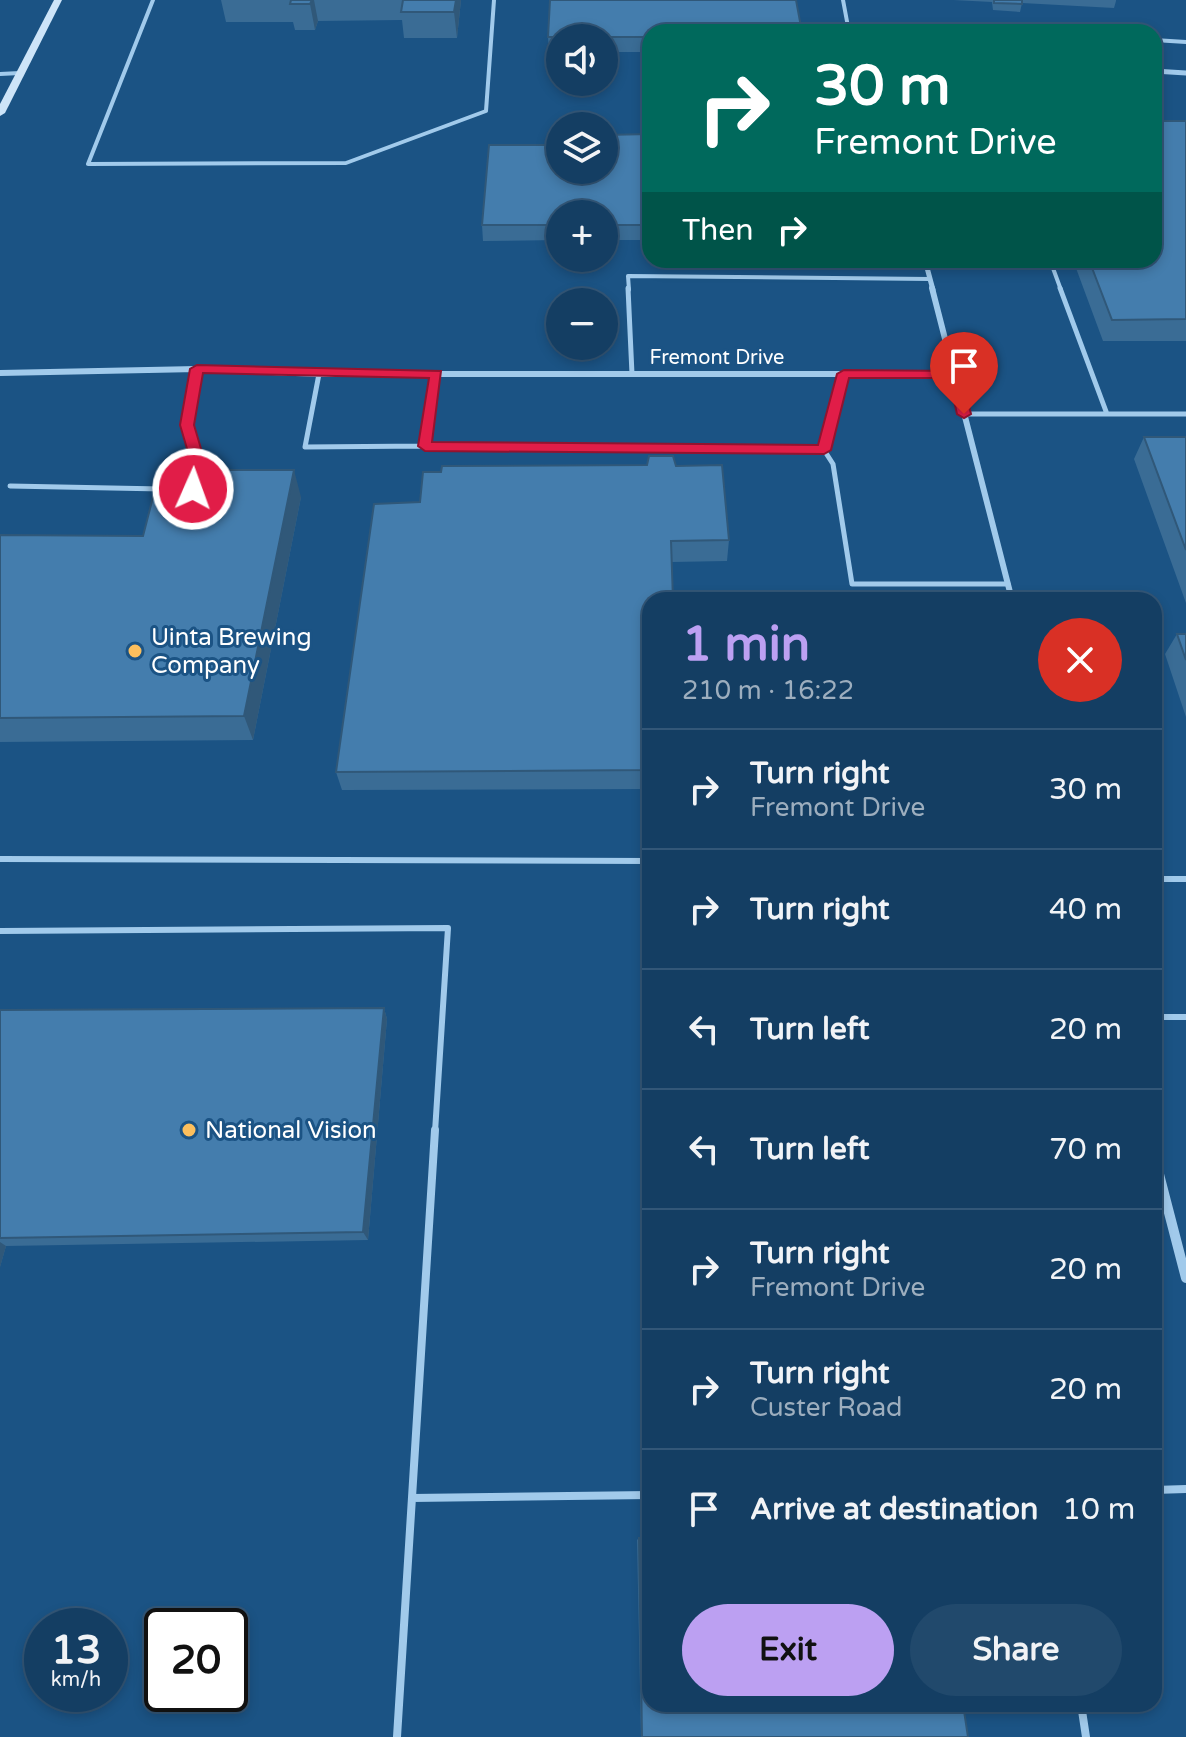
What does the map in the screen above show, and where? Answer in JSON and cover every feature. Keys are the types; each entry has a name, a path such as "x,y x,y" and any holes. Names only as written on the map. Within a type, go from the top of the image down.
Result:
{"street":[{"path":"0,113 58,0"},
{"path":"1162,72 1186,73"},
{"path":"927,268 1010,592"},
{"name":"Fremont Drive","path":"0,373 197,369 319,374 955,374"},
{"path":"1162,1186 1186,1278"}],"lane":[{"path":"153,0 88,164 346,163 486,111 494,0"},
{"path":"843,0 848,24"},
{"path":"1162,40 1186,42"},
{"path":"0,74 21,73"},
{"path":"1053,268 1107,414"},
{"path":"632,374 628,276 930,279"},
{"path":"193,489 195,452 187,425 197,369"},
{"path":"319,374 305,447 824,450"},
{"path":"425,446 437,374"},
{"path":"844,374 824,450 833,464 852,584 1008,584"},
{"path":"964,414 1186,414"},
{"path":"10,486 177,489"},
{"path":"0,859 642,861"},
{"path":"1162,879 1186,879"},
{"path":"0,931 448,928 397,1737"},
{"path":"1162,1017 1186,1017"},
{"path":"1162,1490 1186,1489"},
{"path":"412,1498 642,1495"},
{"path":"1082,1712 1086,1737"}],"building":[{"path":"291,0 312,0 310,4 290,4"},
{"path":"403,0 456,0 454,12 401,12"},
{"path":"550,0 796,0 800,24 642,24 642,37 618,37 618,24 549,24"},
{"path":"994,0 1022,0 1022,4 994,3"},
{"path":"1162,121 1186,121 1186,319 1112,320 1092,268 1162,268"},
{"path":"642,134 642,225 618,225 618,200 546,200 546,225 482,225 489,145 546,145 546,184 618,184 618,135"},
{"path":"1144,437 1186,437 1186,550"},
{"path":"649,456 673,456 676,466 722,465 729,540 671,541 673,592 642,592 642,770 336,772 374,504 420,502 423,472 441,472 442,466 647,465"},
{"name":"Uinta Brewing Company","path":"160,470 294,470 244,716 0,718 0,535 143,536"},
{"path":"1177,634 1186,634 1186,660"},
{"name":"National Vision","path":"384,1008 363,1232 0,1238 0,1010"},
{"path":"639,1538 642,1538 642,1712 964,1712 968,1737 642,1737"}],"place":[{"name":"Uinta Brewing Company","path":"135,651"},
{"name":"National Vision","path":"189,1130"}],"route":[{"path":"193,489 195,452 187,425 197,369 319,374 437,374 425,446 824,450 844,374 955,374 964,414"}]}
